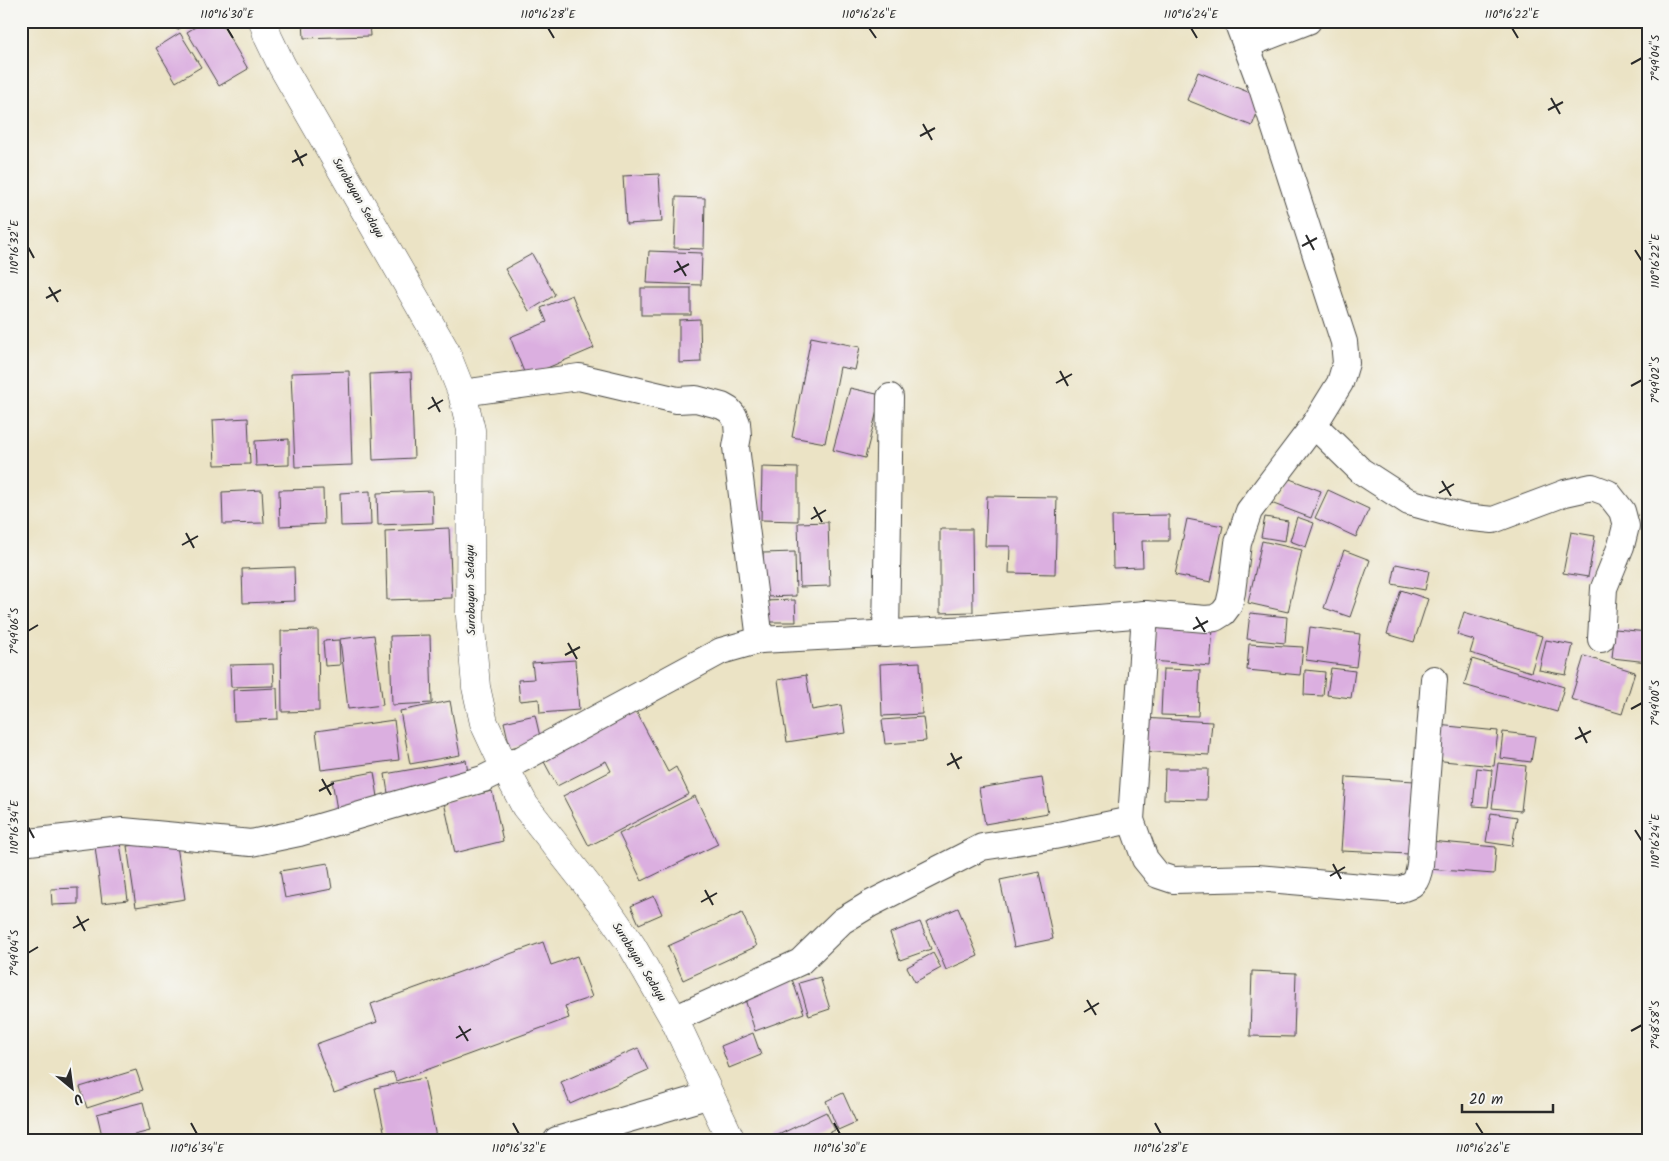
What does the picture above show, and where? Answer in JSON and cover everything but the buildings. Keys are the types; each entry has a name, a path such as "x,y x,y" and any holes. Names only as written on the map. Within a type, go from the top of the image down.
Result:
{"main road":[{"name":"Surobayan Sedayu","path":"263,21 268,37 282,66 445,350 462,394 471,430 470,616 476,687 484,723 525,806 610,914 632,946 674,1019 730,1140"}],"street":[{"path":"21,843 123,831 251,843 298,833 483,779 720,651 760,640 980,628 1145,614 1206,619 1215,618 1229,605 1238,543 1249,511 1314,425 1340,383 1346,363 1344,342 1265,97 1237,21"},
{"path":"1246,45 1308,21"},
{"path":"462,394 579,377 677,400 696,398 729,410 737,423 738,436 736,447 760,640"},
{"path":"886,634 890,397"},
{"path":"1314,425 1361,472 1409,502 1462,518 1493,520 1564,493 1592,487 1608,494 1622,511 1626,526 1621,546 1604,588 1601,638"},
{"path":"1145,614 1131,820 1145,859 1158,875 1173,880 1257,878 1397,890 1409,887 1418,878 1420,866 1434,679"},
{"path":"674,1019 800,962 842,921 870,904 982,847 1054,836 1131,820"},
{"path":"557,1140 710,1094"}]}
